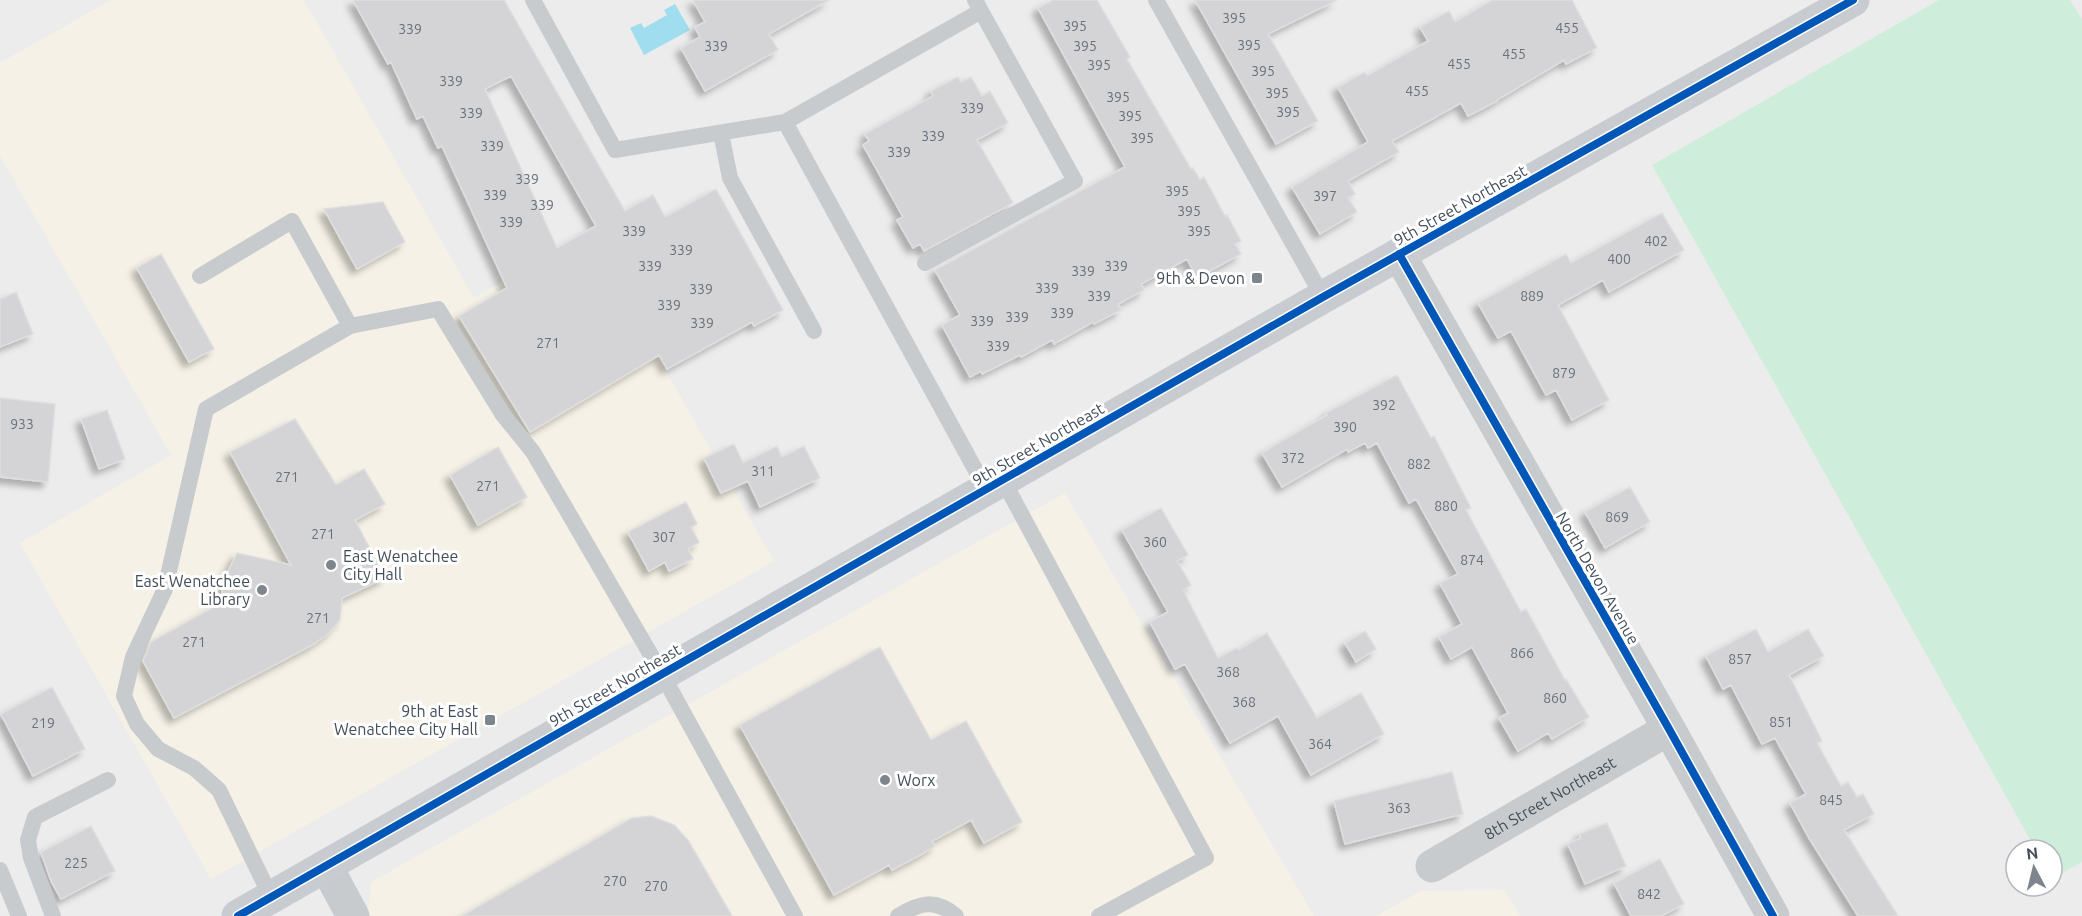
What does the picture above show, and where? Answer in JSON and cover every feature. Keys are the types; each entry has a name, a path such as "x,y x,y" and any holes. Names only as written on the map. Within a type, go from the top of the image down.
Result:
{"main road":[{"name":"9th Street Northeast","path":"238,916 1323,297 1853,0"}],"street":[{"name":"North Devon Avenue","path":"1399,254 1670,729 1773,916"},
{"name":"8th Street Northeast","path":"1432,866 1670,729"},
{"path":"326,866 353,916"}],"lane":[{"path":"533,0 615,150 785,122 978,5 1075,181 925,263"},
{"path":"1156,0 1323,297"},
{"path":"785,122 1206,858 1099,916"},
{"path":"721,133 730,178 814,331"},
{"path":"200,276 292,221 350,326"},
{"path":"271,897 219,790 194,768 158,749 136,724 124,696 134,657 165,589 206,409 350,326 438,309 503,415 533,452 662,674 795,916"},
{"path":"53,916 31,858 28,840 35,816 108,780"},
{"path":"0,870 19,916"},
{"path":"898,916 912,908 929,903 947,909 956,916"}],"shaded area":[{"path":"111,0 304,0 474,298 588,234 774,561 211,879 20,543 171,455 0,156 0,63"},
{"path":"1065,493 1314,916 371,916 368,911 371,882"},
{"path":"1505,890 1520,916 1376,916 1421,891"}],"green space":[{"path":"1939,0 2070,0 2082,19 2082,862 2064,872 2064,838 2029,838 1652,165"}],"water":[{"path":"675,4 690,30 644,55 630,28 641,23 644,28 667,15 664,10"}],"building":[{"path":"353,0 504,0 625,211 653,195 665,217 716,189 783,310 754,326 752,322 667,369 659,355 530,432 459,316 507,288 442,146 438,148 423,116 417,119 391,62 388,64","holes":["511,76 596,226 557,248 485,89"]},
{"path":"693,0 829,0 769,34 778,50 705,91 681,48 700,37 695,27 705,22"},
{"path":"1053,0 1097,0 1130,57 1127,59 1191,169 1193,168 1200,180 1204,177 1225,216 1227,215 1241,241 1235,244 1241,254 1197,278 1187,259 1141,284 1144,290 1118,304 1121,310 1094,324 1093,322 1054,344 1052,340 1021,357 1020,355 982,374 981,371 970,377 942,325 960,315 935,270 1125,167 1038,8"},
{"path":"1195,0 1337,0 1268,34 1318,121 1276,144"},
{"path":"1492,0 1572,0 1597,48 1566,64 1564,60 1468,116 1461,103 1392,141 1399,152 1348,181 1355,194 1348,198 1357,212 1320,234 1292,187 1368,142 1338,87 1365,72 1367,76 1428,41 1420,27 1449,11 1455,22"},
{"path":"958,77 961,82 971,77 982,96 990,91 1008,123 977,140 1013,203 924,251 920,244 913,248 897,220 903,217 863,145 869,141 865,134 933,96 931,91"},
{"path":"383,202 405,242 357,269 324,209"},
{"path":"1662,213 1684,250 1609,292 1603,280 1558,305 1609,400 1572,420 1556,390 1546,395 1511,331 1498,338 1478,303 1566,254 1571,263"},
{"path":"161,254 214,349 189,362 137,268"},
{"path":"16,292 33,334 0,347 0,299"},
{"path":"1397,375 1431,438 1434,436 1471,508 1466,510 1521,612 1526,609 1565,680 1589,717 1552,739 1548,733 1518,751 1499,718 1508,713 1472,647 1451,659 1439,637 1462,624 1440,583 1458,574 1416,499 1409,503 1377,443 1368,448 1365,443 1348,452 1347,449 1282,487 1262,453 1327,415 1326,413"},
{"path":"0,398 55,404 48,482 0,477"},
{"path":"107,410 125,459 99,469 81,419"},
{"name":"East Wenatchee City Hall","path":"295,419 336,485 364,469 385,504 355,520 385,578 342,598 340,620 329,633 312,645 174,718 143,661 151,642 221,603 223,582 237,553 291,565 230,452"},
{"path":"734,444 743,463 777,446 782,457 804,446 820,478 760,507 748,481 721,493 704,458"},
{"path":"498,447 527,497 478,525 450,475"},
{"path":"1630,487 1650,522 1605,548 1585,512"},
{"path":"686,502 697,524 691,527 699,542 688,549 693,559 669,571 665,562 649,571 628,532"},
{"path":"1161,508 1188,555 1177,561 1191,585 1183,590 1218,658 1237,648 1239,650 1267,633 1317,718 1361,693 1384,734 1311,775 1278,716 1230,743 1185,664 1175,669 1150,622 1168,612 1122,530"},
{"path":"1756,629 1768,652 1808,629 1824,656 1789,675 1822,741 1817,743 1841,786 1848,782 1857,797 1863,794 1874,814 1844,830 1898,916 1858,916 1790,803 1806,794 1775,738 1762,744 1731,685 1723,689 1706,656"},
{"path":"1365,631 1376,649 1356,662 1345,643"},
{"name":"Worx","path":"880,647 931,740 966,721 1022,822 984,843 971,820 932,841 935,846 922,854 892,870 889,865 834,895 740,725"},
{"path":"52,687 85,749 33,776 1,714"},
{"path":"1452,772 1463,814 1345,844 1334,801"},
{"path":"651,816 674,825 688,840 732,916 462,916 632,818"},
{"path":"1607,823 1626,866 1585,884 1568,844 1581,838 1580,834"},
{"path":"91,826 115,871 61,899 51,881 41,852"},
{"path":"1660,859 1684,904 1661,916 1631,916 1614,883"}],"cycle path":[{"path":"238,916 1323,297 1853,0"},
{"path":"1399,254 1773,916"}],"place":[{"name":"9th & Devon","path":"1257,278"},
{"name":"East Wenatchee City Hall","path":"331,565"},
{"name":"East Wenatchee Library","path":"262,590"},
{"name":"9th at East Wenatchee City Hall","path":"490,720"},
{"name":"Worx","path":"885,780"}]}
